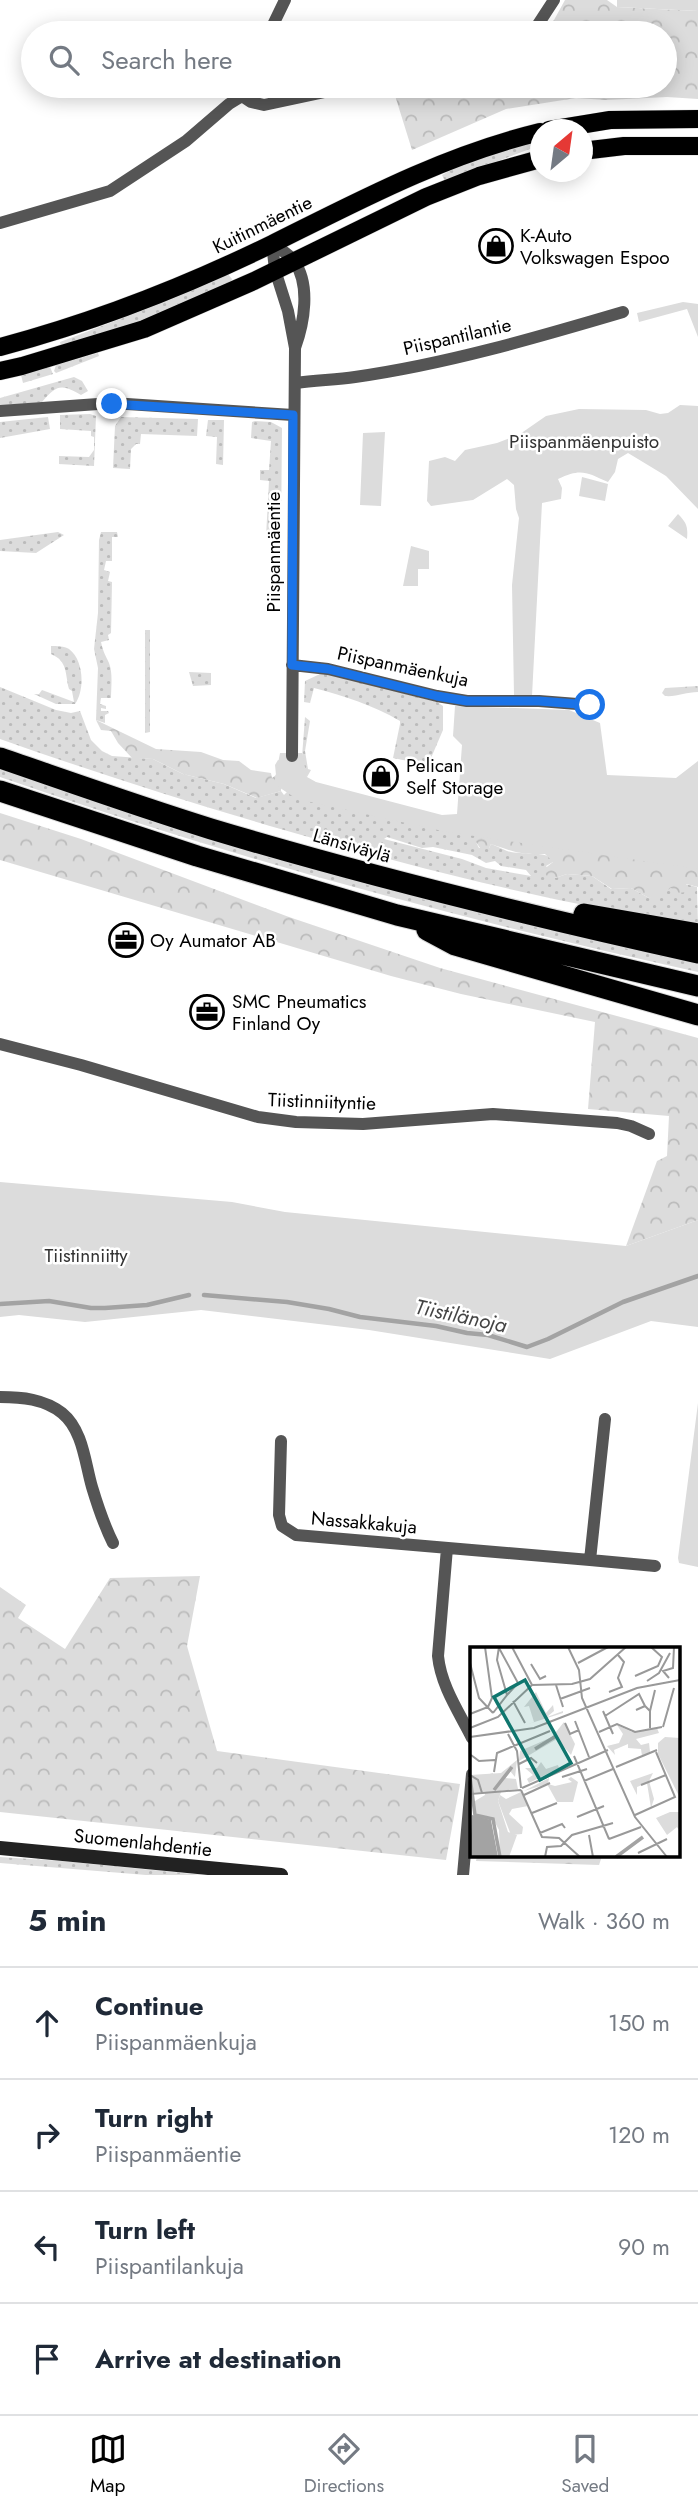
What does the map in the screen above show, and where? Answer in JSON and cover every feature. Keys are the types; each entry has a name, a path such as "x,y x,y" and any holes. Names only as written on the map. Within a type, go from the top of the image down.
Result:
{"highway":[{"name":"Länsiväylä","path":"0,758 212,829 488,904 698,953"},
{"path":"0,791 197,856 397,915 698,985"},
{"path":"488,904 579,913 698,934"},
{"path":"397,915 455,945 698,1014"}],"main road":[{"path":"593,123 698,118"},
{"name":"Kuitinmäentie","path":"0,347 51,334 135,305 430,167 495,143 530,135"},
{"path":"593,150 624,146 698,146"},
{"path":"0,371 144,328 275,270 426,197 479,176 530,162"},
{"name":"Suomenlahdentie","path":"0,1848 281,1875"}],"street":[{"path":"274,21 285,0"},
{"path":"540,21 554,0"},
{"path":"0,223 110,191 186,141 235,98"},
{"path":"248,98 251,102 264,105 297,98"},
{"path":"272,243 293,261"},
{"name":"Piispanmäentie","path":"272,243 275,270 288,311 295,348 292,756"},
{"name":"Piispanmäentie","path":"293,261 304,289 302,330 295,348"},
{"name":"Piispantilantie","path":"296,383 353,378 454,358 540,337 623,312"},
{"path":"0,411 112,404 293,415"},
{"name":"Piispanmäenkuja","path":"292,665 328,669 467,701 539,701 590,705"},
{"name":"Tiistinniityntie","path":"0,1044 258,1117 296,1122 363,1124 492,1114 617,1123 649,1134"},
{"path":"0,1397 26,1399 50,1406 63,1414 74,1428 103,1522 113,1543"},
{"path":"590,1560 605,1419"},
{"name":"Nassakkakuja","path":"281,1441 279,1515 282,1525 289,1531 305,1536 447,1548"},
{"path":"470,1734 444,1684 438,1656 447,1548 655,1566"},
{"path":"463,1875 470,1796"}],"green space":[{"path":"565,0 607,0 617,7 698,11 698,99 677,98 677,21 554,20"},
{"path":"617,0 698,0 698,11 617,7"},
{"path":"396,98 576,98 506,109 412,150"},
{"path":"576,98 647,98 606,100"},
{"path":"530,142 530,149 445,181 442,175 462,164"},
{"path":"227,273 232,279 231,282 158,315 61,347 60,342 172,299"},
{"path":"683,302 698,304 698,337 687,309 639,322 637,313"},
{"path":"98,353 99,356 56,373 54,371 56,365"},
{"path":"50,367 53,374 23,383 21,375"},
{"path":"74,377 82,381 88,391 81,395 60,388 42,402 0,406 0,398"},
{"name":"Piispanmäenpuisto","path":"680,405 698,406 698,509 666,476 628,453 618,459 615,472 608,482 589,474 572,473 558,479 562,488 561,499 542,503 532,696 514,695 512,585 519,518 514,485 507,479 473,500 431,506 427,501 429,461 445,457 455,461 465,450 497,443 520,434 546,416 579,409 646,410 660,414 668,413"},
{"path":"60,415 96,416 94,466 59,464 59,456 89,457 94,450 91,431 60,429"},
{"path":"48,417 50,429 0,438 0,422"},
{"path":"121,417 198,419 197,436 141,434 140,444 131,449 130,469 113,468 115,426"},
{"path":"208,420 224,420 223,465 216,464 217,437 206,436"},
{"path":"252,422 271,422 282,428 281,537 266,537 269,481 260,480 260,470 269,470 271,441 251,438"},
{"path":"385,432 381,506 360,505 363,433"},
{"path":"582,477 608,484 605,501 579,496"},
{"path":"678,514 686,525 687,539 668,526"},
{"path":"58,532 64,535 36,553 0,551 0,540"},
{"path":"101,532 117,532 118,537 112,537 112,561 106,561 104,570 110,572 108,581 112,582 111,633 108,635 109,640 101,642 111,676 111,698 101,698 100,704 106,706 106,709 101,708 101,711 109,713 105,715 105,723 96,720 98,668 94,649"},
{"path":"411,546 429,551 429,569 418,569 418,586 403,586"},
{"path":"145,630 150,630 150,732 145,733"},
{"path":"51,646 69,649 78,660 81,683 75,704 56,704 34,694 39,694 42,690 74,702 63,664 51,654"},
{"path":"189,672 211,673 211,685 193,686"},
{"path":"320,674 437,702 443,706 443,730 428,765 393,758 400,721 390,715 314,688 310,703 304,702 305,681"},
{"path":"698,686 698,692 669,696 662,693 665,688"},
{"path":"0,687 56,710 71,713 80,711 91,740 112,756 153,759 183,774 224,784 256,798 281,791 284,795 292,787 525,836 476,842 479,848 489,848 491,844 507,851 548,856 553,862 546,866 555,878 567,874 592,876 611,889 631,888 649,898 671,888 685,892 685,884 697,887 698,925 541,896 386,858 176,798 0,739","holes":["387,837 422,848 433,847 472,855 486,863 495,861 501,866 526,870 531,876 486,868 384,839"]},
{"path":"455,706 569,710 600,723 607,775 676,778 698,761 698,869 447,832 297,799 274,784 280,753 302,753 307,777 316,782 442,815 457,814 462,745 453,736"},
{"path":"305,717 310,721 305,751 308,769 311,770 307,777 298,762 302,757"},
{"path":"96,720 156,749 201,752 223,760 239,761 251,770 271,773 272,778 276,775 275,765 278,760 283,761 281,791 257,798 224,784 183,774 153,759 132,758 111,731 101,730"},
{"path":"0,768 386,888 698,964 698,972 434,909 259,860 0,777"},
{"path":"0,813 81,839 289,917 440,968 698,1038 698,1220 626,1246 657,1161 667,1156 669,1116 588,1109 595,1022 461,994 391,976 0,860"},
{"path":"476,836 698,859 698,887 686,884 686,892 679,893 671,888 662,897 649,898 631,888 612,889 592,876 567,874 555,878 547,876 543,870 553,862 545,854 518,852 491,844 489,848 480,848"},
{"name":"Tiistinniitty","path":"0,1182 232,1202 285,1212 626,1246 698,1220 698,1327 651,1321 550,1359 369,1330 201,1310 85,1322 19,1315 0,1317"},
{"path":"698,1403 698,1567 679,1563 678,1558"},
{"path":"200,1576 187,1646 217,1751 460,1784 446,1860 0,1812 0,1587 26,1605 18,1618 65,1649 110,1578"},
{"path":"0,1857 203,1875 146,1875 0,1863"},
{"path":"477,1857 602,1857 599,1865 476,1861"}],"waterway":[{"name":"Tiistilänoja","path":"204,1295 287,1302 360,1317 488,1335 527,1347 623,1302 698,1276"},
{"name":"Tiistilänoja","path":"0,1304 49,1301 105,1308 147,1305 189,1295"}],"place":[{"name":"K-Auto Volkswagen Espoo","path":"496,246"},
{"name":"Pelican Self Storage","path":"381,776"},
{"name":"Oy Aumator AB","path":"126,940"},
{"name":"SMC Pneumatics Finland Oy","path":"207,1012"}],"route":[{"path":"112,404 293,415 292,665 328,669 467,701 539,701 590,705"}]}
